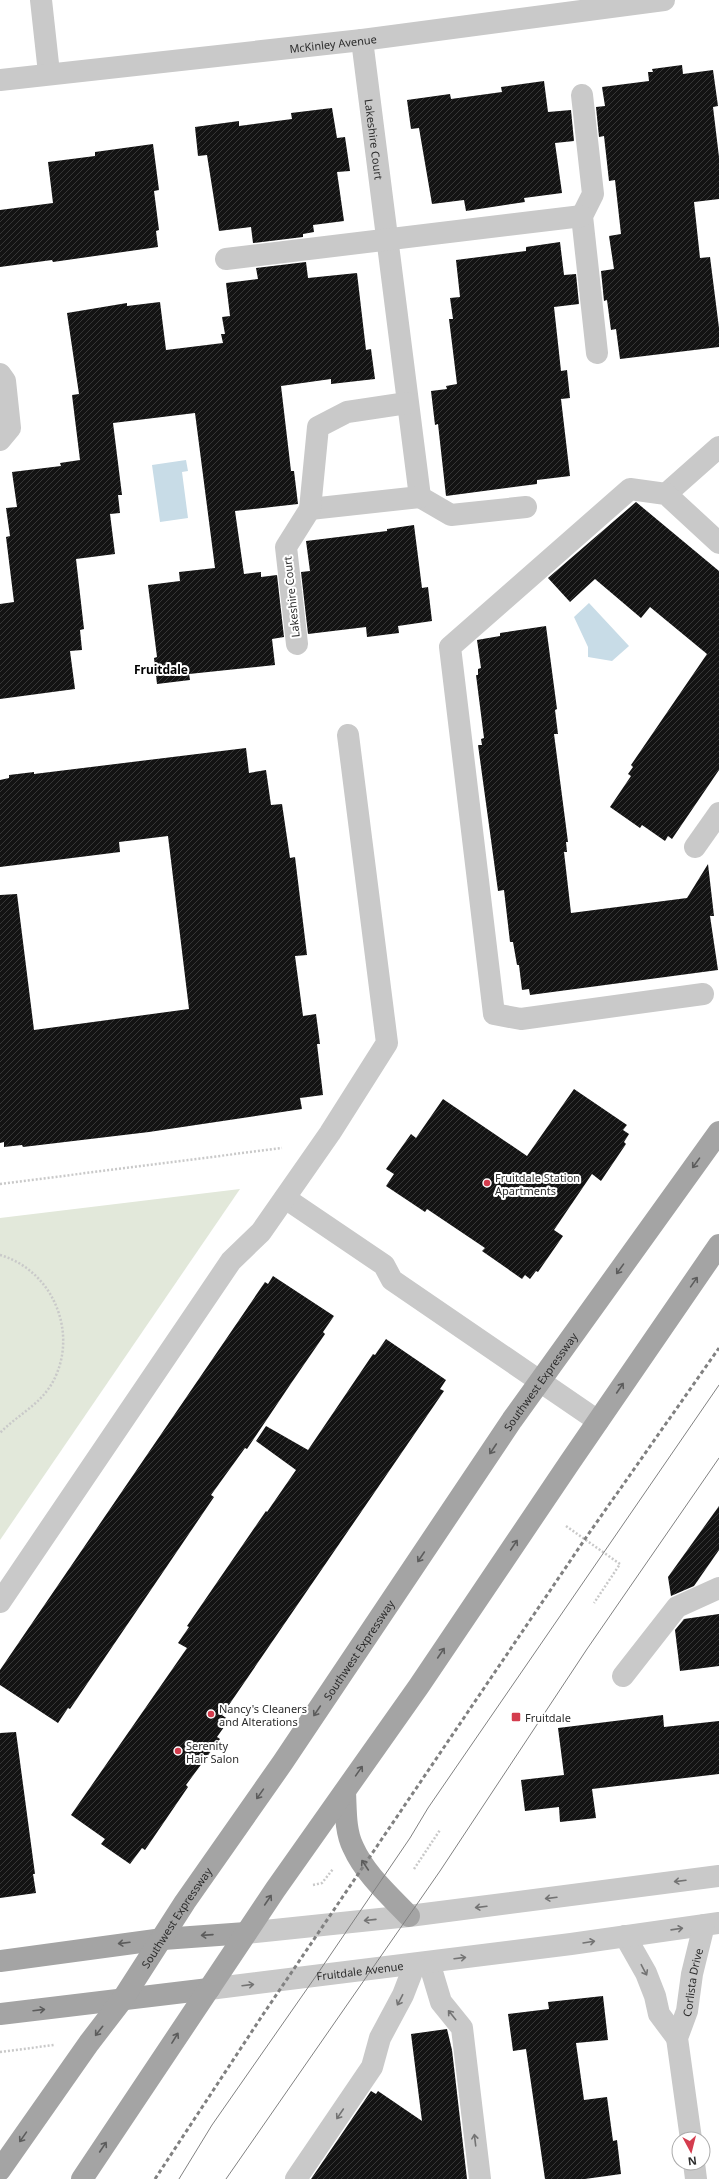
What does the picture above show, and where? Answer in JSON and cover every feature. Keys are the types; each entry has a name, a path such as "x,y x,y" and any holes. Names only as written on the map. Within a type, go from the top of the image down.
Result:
{"main road":[{"name":"Southwest Expressway","path":"0,2170 89,2043 122,2000 163,1939 185,1902 283,1762 539,1382 719,1132"},
{"path":"82,2179 246,1933 424,1679 719,1245"},
{"path":"345,1792 346,1821 353,1847 378,1884 409,1916"},
{"path":"0,1961 163,1939 246,1933"},
{"name":"Fruitdale Avenue","path":"0,2014 209,1989"}],"street":[{"path":"41,0 49,73"},
{"name":"McKinley Avenue","path":"0,80 49,73 362,40 664,0"},
{"name":"Lakeshire Court","path":"362,40 420,497"},
{"path":"582,96 593,194 582,216 597,353"},
{"path":"226,259 582,216"},
{"path":"0,374 5,381 10,428 0,440"},
{"name":"Lakeshire Court","path":"297,644 286,547 310,509 318,427 347,412 407,403"},
{"path":"666,494 719,447"},
{"path":"703,994 521,1019 494,1014 450,646 630,489 666,494 719,543"},
{"path":"310,509 420,497 451,515 526,507"},
{"path":"0,1602 232,1261 261,1232 285,1198 387,1043 348,735"},
{"path":"695,847 719,813"},
{"path":"285,1198 384,1265 392,1280 494,1348 539,1382 598,1421"},
{"path":"623,1676 677,1607 719,1588"},
{"path":"246,1933 409,1916 719,1876"},
{"name":"Fruitdale Avenue","path":"209,1989 422,1963 712,1924"},
{"name":"Corlista Drive","path":"677,2038 687,2011 692,1974 712,1924"},
{"name":"Corlista Drive","path":"625,1936 656,1996 660,2014 677,2038 690,2131"},
{"path":"296,2179 372,2068 380,2038 422,1963"},
{"path":"422,1963 441,2002 462,2028 480,2179"}],"path":[{"path":"0,1184 282,1148"},
{"path":"0,1255 25,1267 40,1279 52,1295 60,1313 64,1331 63,1350 59,1368 51,1385 40,1401 0,1433"},
{"path":"566,1526 620,1564 594,1603"},
{"path":"414,1869 440,1830"},
{"path":"311,1886 322,1883 336,1865"},
{"path":"0,2052 60,2044"}],"shaded area":[{"path":"240,1189 0,1540 0,1218"}],"water":[{"path":"186,460 188,471 182,472 188,518 160,522 152,465"},
{"path":"589,603 629,646 612,661 588,657 588,647 574,617"}],"building":[{"path":"682,65 683,74 713,70 718,106 713,107 719,157 719,199 694,202 700,258 710,257 719,328 719,347 620,359 616,329 611,330 607,300 604,301 601,271 614,269 609,236 621,234 615,180 609,181 604,136 599,137 596,107 605,106 602,87 649,81 648,72 653,72 652,69"},
{"path":"544,81 548,112 571,110 574,141 555,143 562,193 524,198 525,202 466,211 464,200 432,204 419,128 411,129 407,100 450,94 451,99 502,92 501,87"},
{"path":"332,108 337,138 345,137 350,171 337,172 344,221 313,225 314,232 303,234 303,237 253,243 251,227 219,231 207,155 198,156 195,127 239,121 239,126 292,119 291,113"},
{"path":"153,144 159,190 154,191 159,230 156,231 158,247 53,262 52,260 0,267 0,210 53,203 48,162 95,156 95,152"},
{"path":"560,242 564,275 576,274 579,304 554,307 561,371 567,370 570,398 561,399 570,476 537,480 537,484 446,496 438,424 435,425 431,391 447,389 446,386 457,384 449,319 453,319 450,298 460,297 456,260 526,251 526,247"},
{"path":"306,262 308,278 357,273 366,350 371,349 375,379 331,384 331,379 281,386 291,471 294,471 298,504 235,511 244,574 261,572 261,577 277,575 284,637 272,639 275,665 189,674 190,680 157,684 154,658 157,657 148,585 180,581 179,572 215,568 195,413 113,423 122,495 118,495 120,513 110,514 115,554 76,559 84,629 80,630 82,650 70,651 75,689 0,699 0,604 14,602 6,537 10,536 6,508 17,507 12,472 61,466 60,463 80,460 72,395 79,394 67,313 127,303 127,306 160,302 166,350 223,343 221,334 225,334 222,317 230,316 226,283 258,279 256,268"},
{"path":"636,502 719,571 719,770 672,839 668,836 665,841 642,825 640,828 610,807 631,776 628,774 633,767 631,765 707,654 650,607 641,618 595,579 570,602 548,578"},
{"path":"414,525 422,588 428,587 432,621 398,626 399,633 367,637 366,627 308,634 301,572 310,571 306,541 387,531 387,529"},
{"path":"546,626 557,709 555,710 558,734 554,734 568,842 566,842 567,852 564,852 571,913 687,898 708,864 714,916 710,916 718,970 530,995 529,989 522,990 519,965 517,965 513,942 510,942 504,890 498,891 478,745 482,745 481,739 484,738 476,675 478,675 478,669 481,668 477,640 500,636 500,633"},
{"path":"246,748 249,773 266,770 271,805 282,804 290,858 295,857 307,955 295,956 303,1016 316,1014 320,1044 317,1044 323,1095 300,1098 302,1109 149,1132 23,1147 22,1145 4,1147 4,1142 0,1143 0,895 17,894 34,1030 189,1009 168,836 119,842 120,852 0,867 0,780 9,778 9,775 34,772 34,774"},
{"name":"Fruitdale Station Apartments","path":"574,1089 627,1125 623,1130 629,1134 624,1142 626,1144 601,1181 592,1174 554,1230 563,1236 538,1272 536,1271 530,1279 525,1275 522,1279 482,1251 485,1248 427,1209 425,1212 386,1186 394,1174 386,1169 411,1134 416,1138 443,1099 527,1156"},
{"path":"273,1276 334,1316 323,1332 325,1334 247,1449 245,1448 211,1495 214,1497 70,1709 68,1708 58,1723 0,1685 0,1670 265,1282 268,1284"},
{"path":"386,1339 446,1380 440,1389 444,1391 222,1715 229,1720 217,1737 220,1739 186,1785 188,1787 145,1850 142,1848 130,1864 101,1844 105,1839 71,1815 187,1648 178,1643 189,1627 187,1626 296,1470 256,1441 266,1426 308,1450 373,1354 375,1355"},
{"path":"719,1506 719,1550 694,1586 671,1596 668,1577"},
{"path":"719,1614 719,1666 680,1671 675,1630 684,1619"},
{"path":"663,1715 664,1727 719,1721 719,1774 592,1789 596,1818 560,1822 559,1807 525,1811 521,1780 564,1775 558,1728"},
{"path":"16,1732 35,1874 33,1874 36,1893 0,1898 0,1733"},
{"path":"603,1996 608,2040 576,2043 584,2100 607,2097 613,2141 617,2140 621,2174 585,2179 545,2179 526,2049 513,2051 508,2014 549,2009 548,2002"},
{"path":"447,2029 452,2050 467,2179 311,2179 371,2091 376,2094 378,2091 422,2121 411,2034"}],"tram line":[{"path":"179,2179 212,2125 316,1976 410,1838 428,1808 719,1385"},
{"path":"226,2179 440,1871 587,1649 719,1458"}],"railway":[{"path":"155,2179 262,2016 585,1539 719,1348"}],"place":[{"name":"Fruitdale Station Apartments","path":"487,1183"},
{"name":"Nancy's Cleaners and Alterations","path":"211,1714"},
{"name":"Fruitdale","path":"516,1717"},
{"name":"Serenity Hair Salon","path":"178,1751"}],"district":[{"name":"Fruitdale","path":"161,669"}]}
